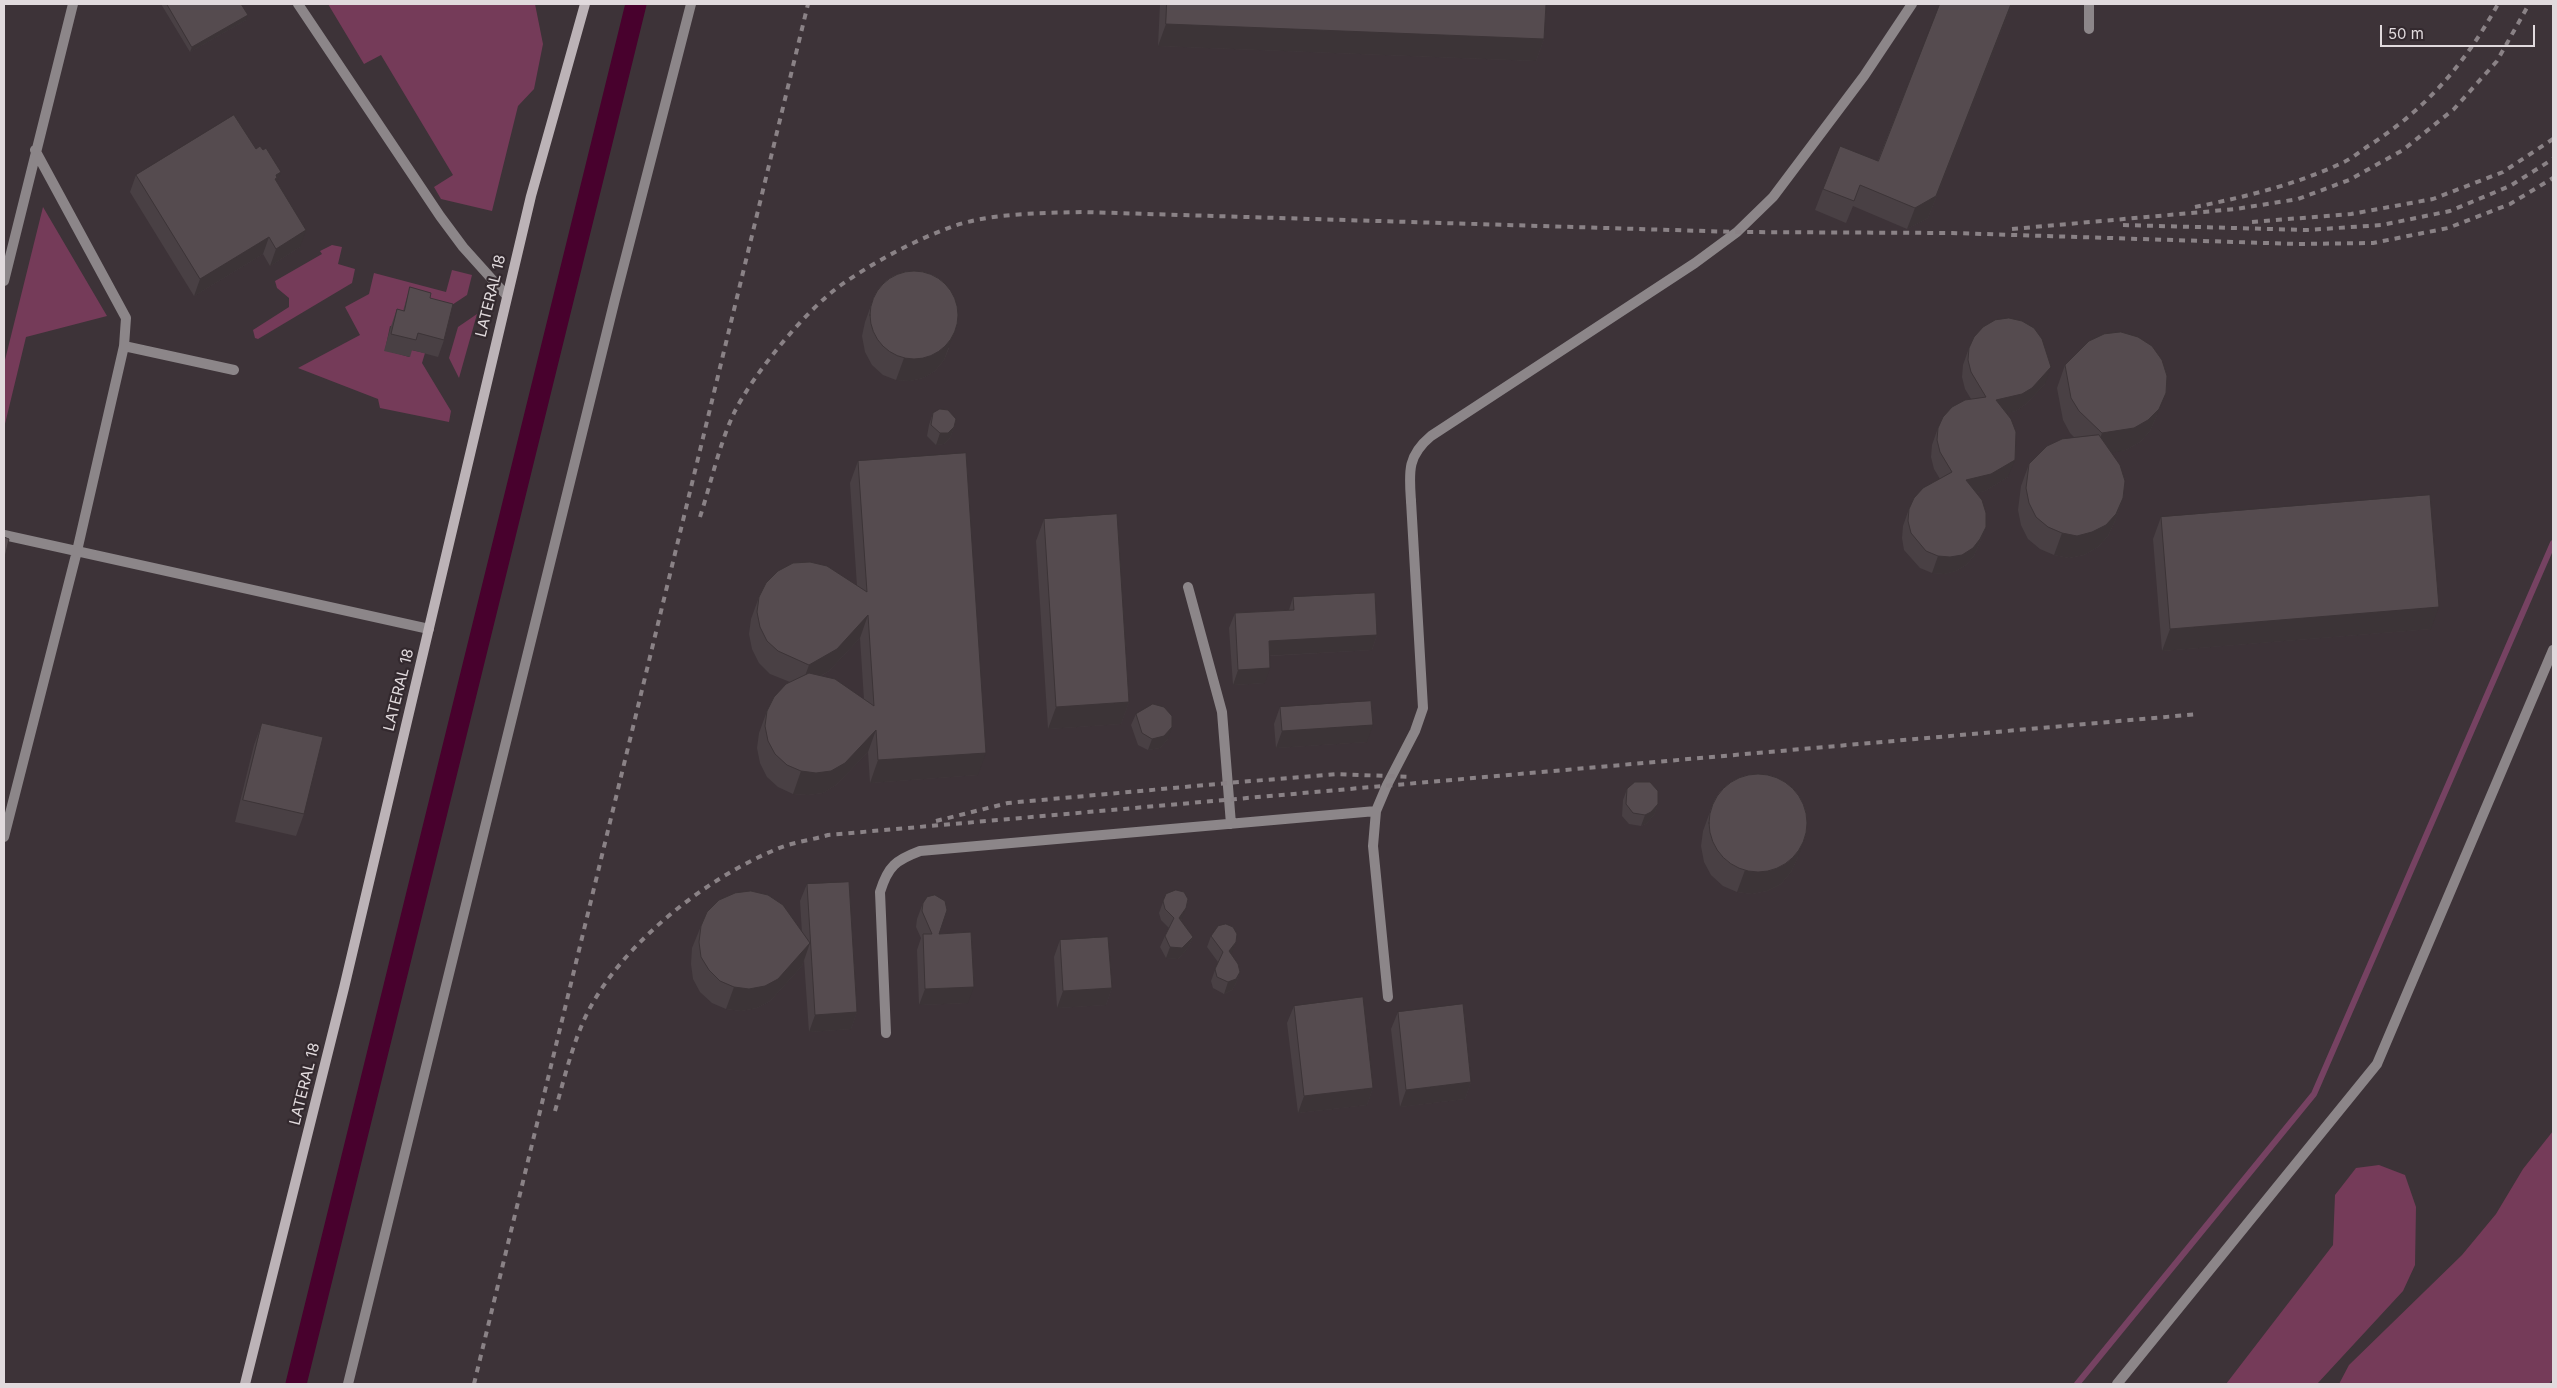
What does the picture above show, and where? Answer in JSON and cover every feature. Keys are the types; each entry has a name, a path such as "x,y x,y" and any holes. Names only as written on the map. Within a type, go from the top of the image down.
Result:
{"street":[{"path":"4,280 73,4"},
{"path":"298,4 452,232 507,296"},
{"name":"LATERAL 18","path":"245,1384 344,988 507,296 534,187 585,4"},
{"path":"348,1384 615,299 691,4"},
{"path":"1388,997 1372,846 1376,811 1387,785 1415,731 1423,708 1409,476 1412,460 1421,445 1431,436 1695,263 1737,232 1773,197 1864,76 1912,4"},
{"path":"2089,4 2089,28"},
{"path":"4,837 77,551 124,346 126,318 119,300 35,150"},
{"path":"124,346 234,370"},
{"path":"4,535 429,629"},
{"path":"1188,586 1222,712 1231,824"},
{"path":"2117,1384 2377,1064 2553,650"},
{"path":"886,1033 880,892 885,875 899,859 920,851 1376,811"}],"shaded area":[{"path":"328,4 535,4 543,44 534,89 518,106 492,211 441,199 434,187 453,175 381,55 364,64"},
{"path":"43,207 107,316 26,337 4,428 4,364"},
{"path":"332,245 342,247 338,264 355,269 352,283 258,339 255,338 253,330 289,307 289,298 277,288 275,281 322,254 320,251"},
{"path":"452,270 472,275 467,295 430,318 410,326 390,326 385,350 409,357 411,350 425,353 422,363 451,411 449,422 380,408 378,399 298,368 360,335 345,307 369,294 374,273 446,292"},
{"path":"477,314 459,378 449,358 458,327"},
{"path":"2553,1131 2553,1379 2549,1384 2339,1384 2349,1365 2462,1255 2496,1214 2523,1169"},
{"path":"2379,1165 2405,1175 2416,1207 2415,1265 2403,1291 2317,1384 2226,1384 2333,1245 2335,1195 2356,1168"}],"building":[{"path":"167,4 241,4 248,15 192,47"},
{"path":"1167,4 1546,4 1544,39 1166,24"},
{"path":"1940,4 2011,4 1936,196 1915,208 1860,185 1854,201 1823,189 1840,146 1878,161"},
{"path":"234,115 256,149 260,146 263,150 266,148 281,172 276,175 277,178 275,179 306,230 276,249 269,237 200,279 136,175"},
{"path":"914,271 931,275 945,284 954,298 958,315 954,332 945,346 931,355 914,359 897,355 883,346 874,332 870,315 874,298 883,284 897,275"},
{"path":"410,287 431,293 430,298 453,304 444,340 418,333 416,340 391,334 397,309 404,311"},
{"path":"2009,318 2022,321 2034,328 2042,339 2051,367 2032,388 2022,394 1996,400 2011,419 2016,432 2015,460 1991,474 1966,480 1982,500 1986,513 1986,527 1973,548 1962,555 1938,556 1926,551 1911,533 1908,521 1909,509 1914,498 1923,488 1952,472 1940,452 1937,440 1938,428 1943,417 1952,407 1965,400 1986,397 1971,372 1968,360 1969,348 1974,337 1983,327 1995,320"},
{"path":"2121,332 2138,337 2152,346 2162,360 2167,376 2166,393 2159,409 2148,420 2134,428 2102,433 2079,411 2071,398 2065,365 2089,341 2104,334"},
{"path":"940,409 948,410 956,419 954,427 948,433 940,433 931,425 933,413"},
{"path":"2099,435 2120,465 2125,481 2123,498 2116,514 2106,525 2092,532 2077,536 2062,533 2048,527 2036,517 2029,503 2026,488 2029,464 2047,446 2062,439"},
{"path":"966,453 986,753 878,760 876,730 845,763 831,771 816,773 801,771 787,765 775,754 768,741 765,726 767,711 774,697 786,684 809,673 835,679 874,706 868,615 837,649 809,665 778,651 767,641 760,627 757,612 759,597 766,583 778,571 793,563 810,562 827,566 867,592 858,461"},
{"path":"2430,495 2439,607 2170,629 2161,517"},
{"path":"1117,514 1129,702 1056,707 1044,519"},
{"path":"4,537 9,539 4,562"},
{"path":"1375,593 1377,635 1269,641 1270,668 1238,670 1235,613 1294,610 1293,597"},
{"path":"1371,701 1373,725 1282,731 1280,707"},
{"path":"1153,704 1164,707 1172,716 1172,727 1164,736 1152,739 1142,733 1136,714"},
{"path":"262,723 323,737 304,814 243,800"},
{"path":"1758,774 1777,778 1793,788 1803,804 1807,823 1803,842 1793,858 1777,868 1758,872 1739,868 1723,858 1713,842 1709,823 1713,804 1723,788 1739,778"},
{"path":"1635,782 1650,782 1658,791 1658,804 1651,812 1645,815 1633,813 1626,804 1627,789"},
{"path":"849,882 857,1012 815,1015 807,884"},
{"path":"1176,890 1184,892 1188,899 1186,908 1179,918 1193,937 1182,948 1170,947 1165,936 1174,918 1165,909 1163,901 1166,894"},
{"path":"751,891 768,895 783,905 810,943 778,979 765,986 749,989 734,987 720,981 709,970 701,957 699,942 701,926 707,912 719,900 735,893"},
{"path":"935,895 945,901 947,910 939,934 971,932 974,987 925,989 923,934 932,934 922,911 923,903 927,897"},
{"path":"1226,924 1233,927 1237,934 1236,942 1229,951 1238,964 1240,972 1236,979 1228,982 1217,977 1215,969 1223,952 1211,936 1218,926"},
{"path":"1108,937 1112,988 1063,991 1060,940"},
{"path":"1363,997 1373,1088 1304,1096 1294,1006"},
{"path":"1463,1004 1471,1082 1406,1090 1398,1012"}],"waterway":[{"path":"296,1384 636,4"},
{"path":"2077,1384 2314,1094 2553,543"}],"railway":[{"path":"474,1384 808,4"},
{"path":"2195,207 2290,183 2326,170 2355,155 2393,129 2429,98 2473,45 2498,4"},
{"path":"2012,229 2236,209 2298,199 2349,180 2403,150 2454,109 2497,61 2529,4"},
{"path":"2252,222 2351,214 2433,199 2503,172 2553,139"},
{"path":"2123,225 2307,230 2382,225 2450,211 2510,186 2553,159"},
{"path":"700,517 734,413 767,362 812,310 841,285 908,245 951,227 982,219 999,216 1083,212 1737,232 1952,233 2298,244 2373,243 2448,228 2510,204 2553,178"},
{"path":"555,1111 581,1027 595,999 614,972 637,946 662,921 719,879 777,849 828,835 2199,714"},
{"path":"936,821 1008,803 1337,774 1410,777"}]}
